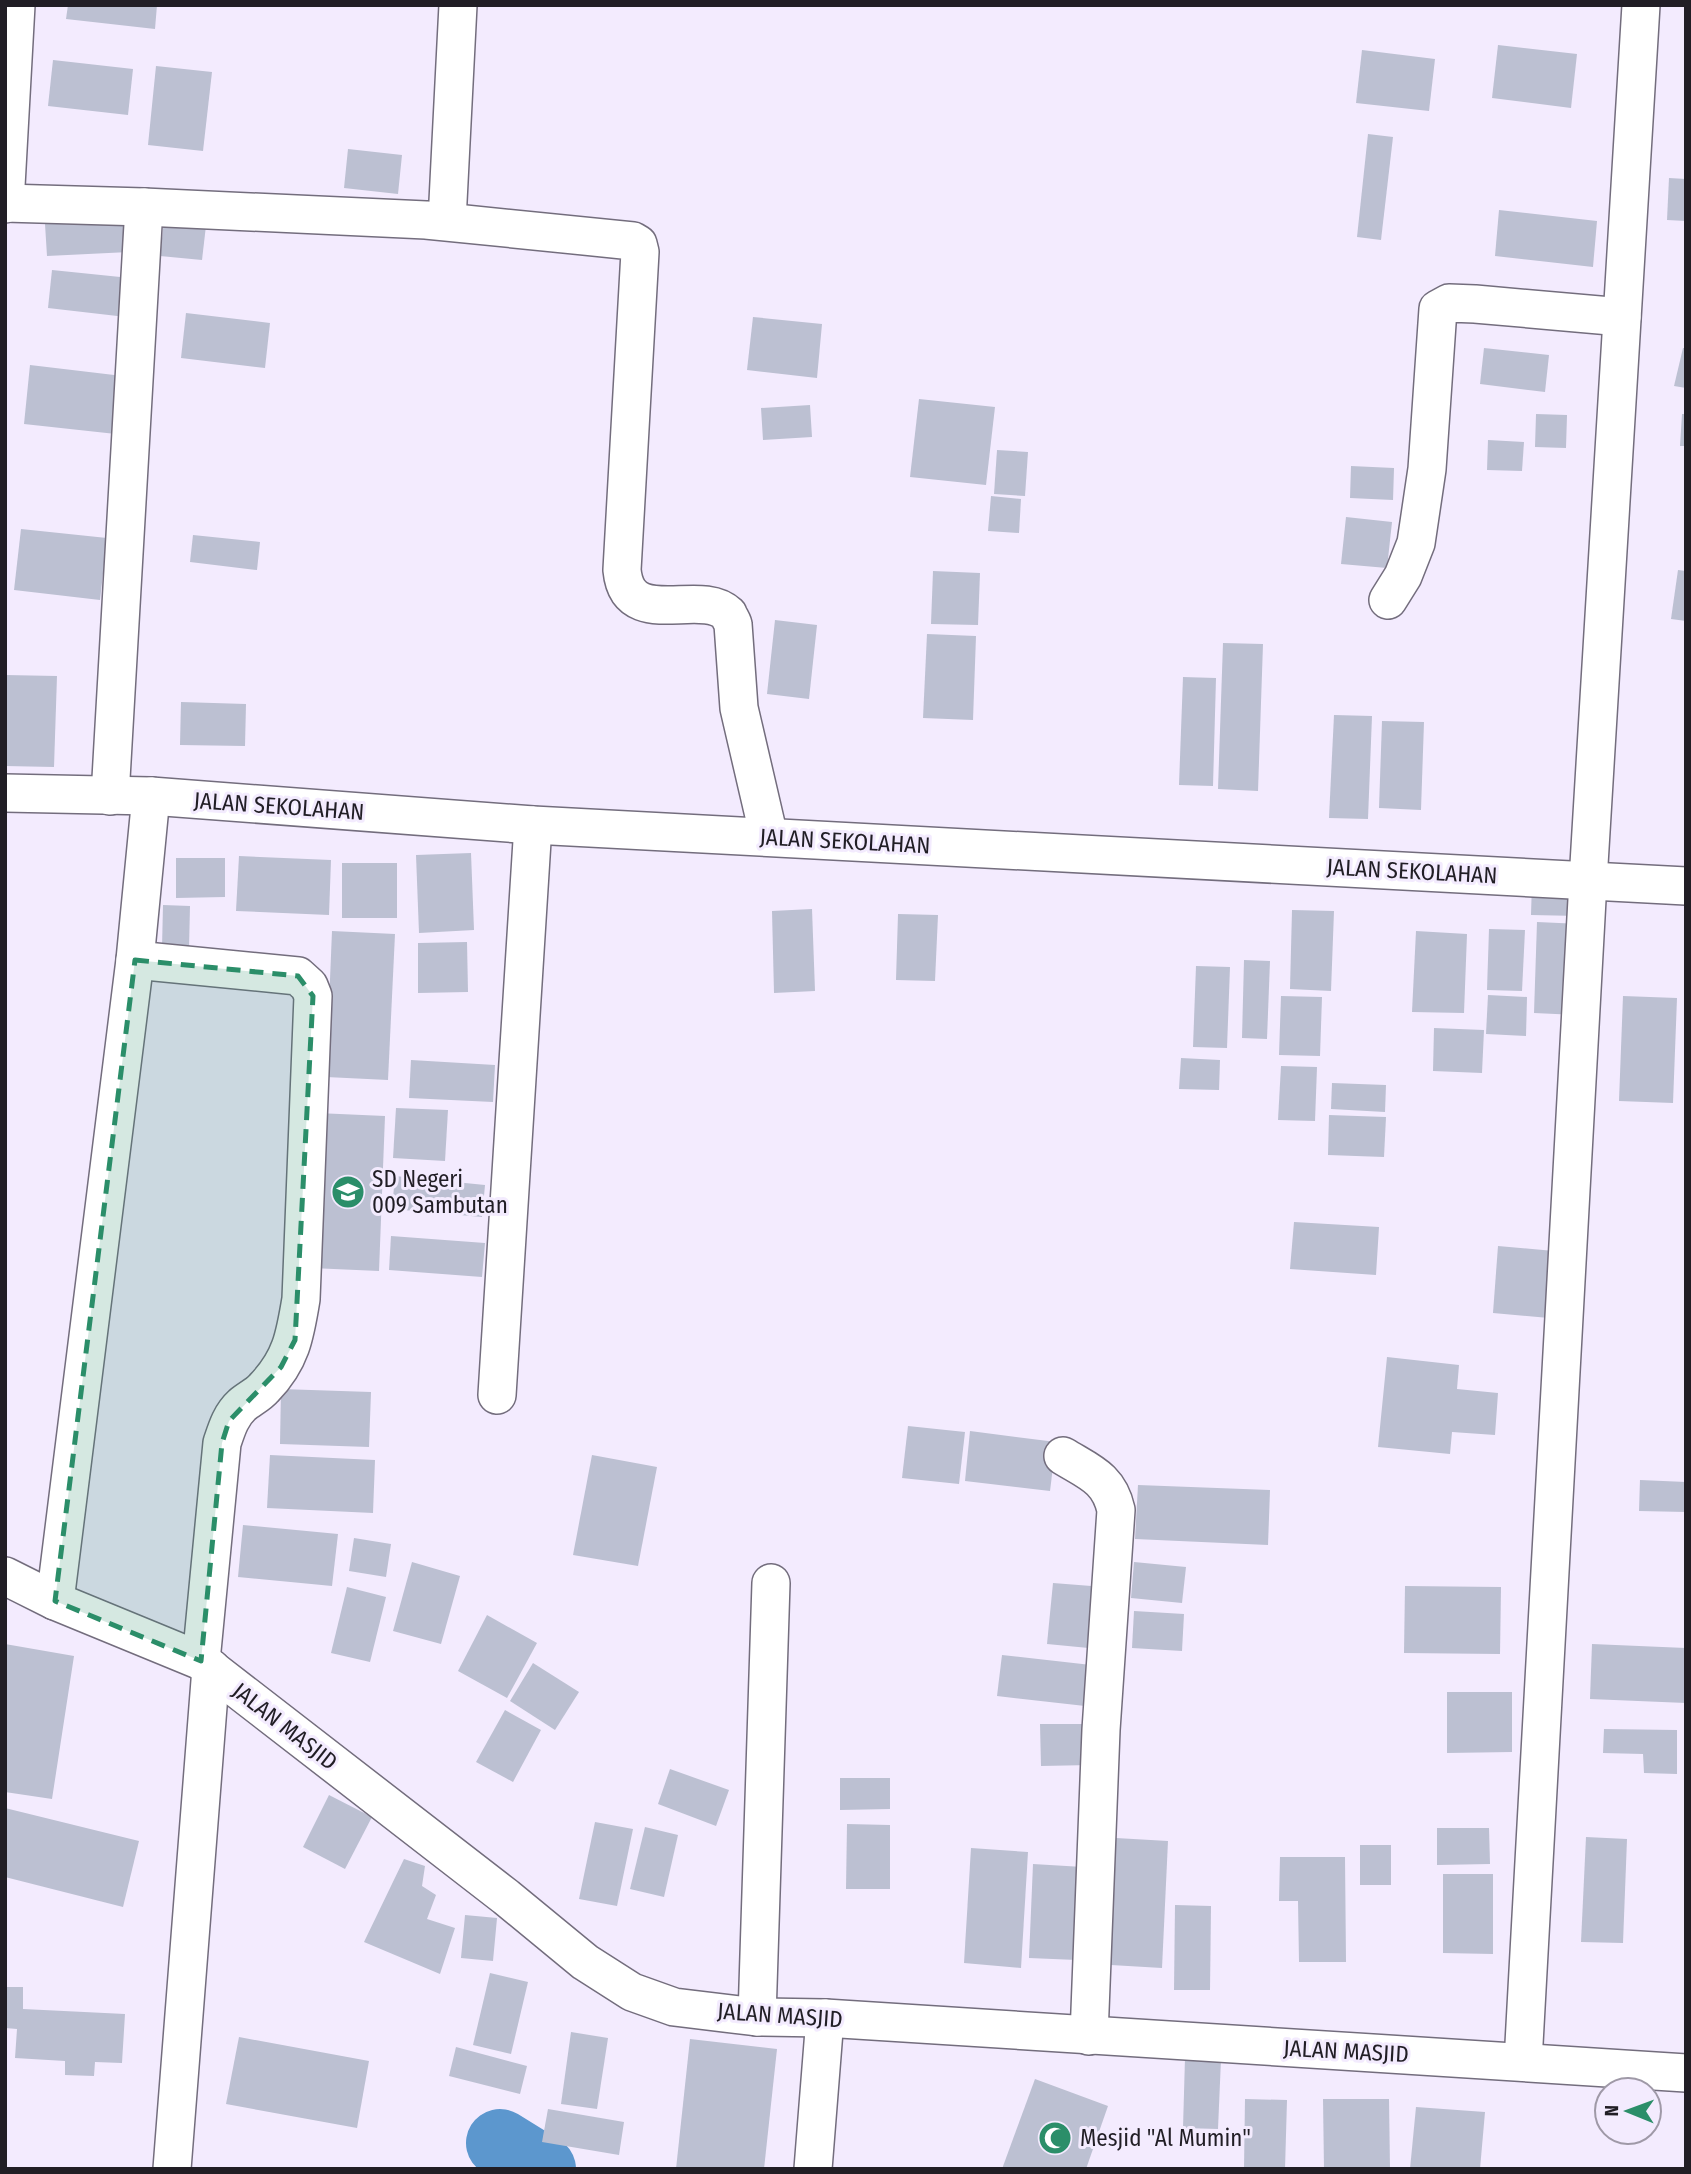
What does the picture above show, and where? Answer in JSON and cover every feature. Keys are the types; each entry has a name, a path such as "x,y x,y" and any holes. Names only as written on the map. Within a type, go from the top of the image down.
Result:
{"street":[{"path":"16,5 5,204 144,207 447,221 633,240 638,244 640,251 623,581 634,598 647,604 704,606 728,614 733,624 739,708 769,836"},
{"path":"447,221 458,5"},
{"path":"1523,2062 1588,881 1641,5"},
{"path":"110,796 144,207"},
{"path":"1388,600 1403,576 1416,543 1427,469 1438,309 1449,303 1475,304 1622,317"},
{"name":"JALAN SEKOLAHAN","path":"5,793 151,796 533,825 1686,886"},
{"path":"55,1601 135,960 151,796"},
{"path":"497,1395 533,825"},
{"path":"135,960 298,976 309,986 313,996 301,1286 295,1340 281,1367 263,1390 241,1406 229,1422 222,1443 172,2169"},
{"path":"1063,1457 1101,1479 1113,1496 1116,1510 1101,1730 1089,2036"},
{"name":"JALAN MASJID","path":"5,1576 55,1601 206,1665 506,1897 585,1962 632,1992 674,2007 757,2017 825,2018 1686,2073"},
{"path":"757,2017 771,1584"},
{"path":"813,2169 825,2018"}],"highlighted area":[{"path":"135,960 298,976 313,996 295,1340 281,1367 229,1421 222,1443 201,1661 55,1601"}],"building":[{"path":"68,5 157,5 155,29 66,19"},
{"path":"1498,45 1577,54 1571,108 1492,98"},
{"path":"1362,50 1435,59 1429,111 1356,103"},
{"path":"53,60 133,69 128,115 48,106"},
{"path":"156,66 212,72 203,151 148,145"},
{"path":"1368,134 1393,137 1381,240 1357,237"},
{"path":"348,149 402,155 398,194 344,188"},
{"path":"1669,178 1686,179 1686,221 1667,220"},
{"path":"1499,210 1597,221 1593,267 1495,256"},
{"path":"165,212 207,217 202,260 160,256"},
{"path":"127,219 129,252 47,256 45,224"},
{"path":"52,270 130,278 126,317 48,308"},
{"path":"186,313 270,323 265,368 181,358"},
{"path":"753,317 822,324 817,378 747,370"},
{"path":"1484,348 1549,355 1545,392 1480,384"},
{"path":"1683,348 1686,348 1686,388 1674,386"},
{"path":"30,365 131,377 125,435 24,424"},
{"path":"919,399 995,407 986,485 910,477"},
{"path":"810,405 812,437 763,440 761,408"},
{"path":"1536,414 1567,415 1566,448 1535,447"},
{"path":"1682,414 1686,414 1686,446 1680,446"},
{"path":"1488,440 1524,442 1522,471 1487,470"},
{"path":"997,450 1028,452 1025,496 994,494"},
{"path":"1351,466 1394,468 1393,500 1350,498"},
{"path":"991,496 1021,499 1019,533 988,531"},
{"path":"1346,517 1392,522 1387,568 1341,564"},
{"path":"21,529 107,538 100,600 14,590"},
{"path":"193,535 260,542 257,570 190,562"},
{"path":"1678,570 1686,571 1686,621 1671,619"},
{"path":"933,571 980,573 978,625 931,624"},
{"path":"775,620 817,625 809,699 767,694"},
{"path":"927,634 976,636 973,720 923,718"},
{"path":"1223,643 1263,644 1258,791 1218,789"},
{"path":"5,675 57,676 54,767 5,766"},
{"path":"1183,677 1216,678 1213,786 1179,785"},
{"path":"181,702 246,704 245,746 180,745"},
{"path":"1334,715 1372,716 1368,819 1329,818"},
{"path":"1382,721 1424,722 1421,810 1379,808"},
{"path":"471,853 474,930 419,933 416,855"},
{"path":"239,856 331,860 329,915 236,911"},
{"path":"176,858 225,858 225,897 176,898"},
{"path":"342,863 397,863 397,918 342,918"},
{"path":"1532,881 1581,883 1579,916 1531,915"},
{"path":"163,905 190,906 189,948 162,948"},
{"path":"812,909 815,991 774,993 772,911"},
{"path":"1292,910 1334,911 1331,991 1290,989"},
{"path":"898,914 938,915 935,981 896,980"},
{"path":"1537,922 1581,924 1577,1015 1534,1013"},
{"path":"1489,929 1525,930 1522,991 1487,990"},
{"path":"332,931 395,934 388,1080 326,1077"},
{"path":"1416,931 1467,934 1464,1013 1412,1012"},
{"path":"467,942 468,992 418,993 418,943"},
{"path":"1244,960 1270,961 1267,1039 1242,1038"},
{"path":"1196,966 1230,967 1227,1048 1193,1047"},
{"path":"1488,995 1527,997 1526,1036 1486,1034"},
{"path":"1281,996 1322,997 1320,1056 1279,1055"},
{"path":"1623,996 1677,998 1673,1103 1619,1101"},
{"path":"1434,1028 1484,1030 1482,1073 1433,1071"},
{"path":"1181,1058 1220,1060 1219,1090 1179,1089"},
{"path":"411,1060 495,1065 493,1102 409,1098"},
{"path":"1281,1066 1317,1067 1315,1121 1278,1120"},
{"path":"1332,1083 1386,1085 1385,1112 1331,1109"},
{"path":"396,1108 448,1110 445,1161 393,1158"},
{"name":"SD Negeri 009 Sambutan","path":"317,1113 385,1116 379,1271 311,1268"},
{"path":"1329,1115 1386,1117 1384,1157 1328,1155"},
{"path":"395,1176 485,1185 482,1217 392,1209"},
{"path":"1294,1222 1379,1227 1376,1275 1290,1269"},
{"path":"391,1236 485,1243 482,1277 389,1270"},
{"path":"1498,1246 1554,1251 1549,1318 1493,1313"},
{"path":"1387,1357 1459,1365 1457,1389 1498,1393 1495,1435 1452,1432 1450,1454 1378,1447"},
{"path":"281,1389 371,1392 369,1447 280,1444"},
{"path":"908,1426 965,1432 959,1484 902,1478"},
{"path":"970,1431 1056,1442 1050,1491 965,1481"},
{"path":"270,1455 375,1460 373,1513 267,1508"},
{"path":"592,1455 657,1467 638,1566 573,1555"},
{"path":"1640,1480 1686,1482 1686,1512 1639,1511"},
{"path":"1138,1485 1270,1490 1268,1545 1135,1539"},
{"path":"243,1525 338,1534 332,1586 238,1577"},
{"path":"354,1538 391,1544 386,1577 349,1571"},
{"path":"412,1562 460,1576 441,1644 393,1631"},
{"path":"1134,1562 1186,1567 1182,1603 1131,1598"},
{"path":"1053,1583 1104,1587 1099,1649 1047,1644"},
{"path":"1405,1586 1501,1587 1500,1654 1404,1653"},
{"path":"347,1587 386,1597 370,1662 331,1653"},
{"path":"1134,1611 1184,1614 1182,1651 1132,1648"},
{"path":"487,1615 537,1643 507,1698 458,1671"},
{"path":"5,1644 74,1656 52,1799 5,1792"},
{"path":"1592,1644 1686,1648 1686,1703 1590,1699"},
{"path":"1002,1655 1100,1666 1094,1707 997,1696"},
{"path":"533,1663 579,1692 555,1730 510,1701"},
{"path":"1447,1692 1512,1692 1512,1752 1447,1753"},
{"path":"505,1710 541,1730 513,1782 476,1762"},
{"path":"1040,1724 1090,1724 1091,1765 1041,1766"},
{"path":"1604,1729 1677,1730 1677,1774 1644,1773 1643,1754 1603,1753"},
{"path":"670,1769 729,1790 716,1826 658,1804"},
{"path":"840,1778 890,1778 890,1809 840,1810"},
{"path":"329,1795 372,1817 345,1869 303,1847"},
{"path":"5,1808 139,1841 123,1907 5,1877"},
{"path":"595,1822 633,1829 617,1906 579,1899"},
{"path":"847,1824 890,1825 890,1889 846,1889"},
{"path":"645,1827 678,1835 664,1897 630,1889"},
{"path":"1437,1828 1489,1828 1490,1864 1437,1865"},
{"path":"1586,1837 1627,1839 1623,1943 1581,1942"},
{"path":"1116,1838 1168,1841 1162,1968 1111,1965"},
{"path":"1360,1845 1391,1845 1391,1885 1360,1885"},
{"path":"971,1848 1028,1852 1021,1968 964,1963"},
{"path":"1280,1857 1345,1857 1346,1962 1299,1962 1298,1901 1279,1901"},
{"path":"404,1859 425,1866 422,1886 436,1895 427,1919 455,1928 440,1974 364,1942"},
{"path":"1033,1864 1083,1867 1077,1960 1029,1958"},
{"path":"1443,1874 1493,1874 1493,1954 1443,1953"},
{"path":"1175,1905 1211,1906 1210,1990 1174,1990"},
{"path":"465,1915 497,1918 493,1961 461,1958"},
{"path":"490,1973 528,1982 511,2054 473,2045"},
{"path":"5,1987 23,1987 23,2009 125,2014 122,2063 95,2062 94,2076 65,2075 65,2061 15,2058 17,2029 5,2028"},
{"path":"571,2032 608,2038 597,2109 561,2104"},
{"path":"239,2037 369,2061 357,2128 226,2104"},
{"path":"690,2039 777,2049 764,2169 676,2169"},
{"path":"456,2047 527,2066 520,2094 449,2076"},
{"path":"1185,2058 1221,2059 1218,2129 1183,2128"},
{"name":"Mesjid \"Al Mumin\"","path":"1035,2079 1108,2106 1086,2169 1002,2169"},
{"path":"1245,2099 1287,2100 1285,2169 1244,2169"},
{"path":"1323,2099 1389,2099 1390,2169 1324,2169"},
{"path":"1416,2107 1485,2112 1480,2169 1410,2169"},
{"path":"548,2109 624,2122 619,2155 542,2142"}],"waterway":[{"path":"500,2143 542,2169"}],"place":[{"name":"SD Negeri 009 Sambutan","path":"348,1192"},
{"name":"Mesjid \"Al Mumin\"","path":"1055,2138"}]}
